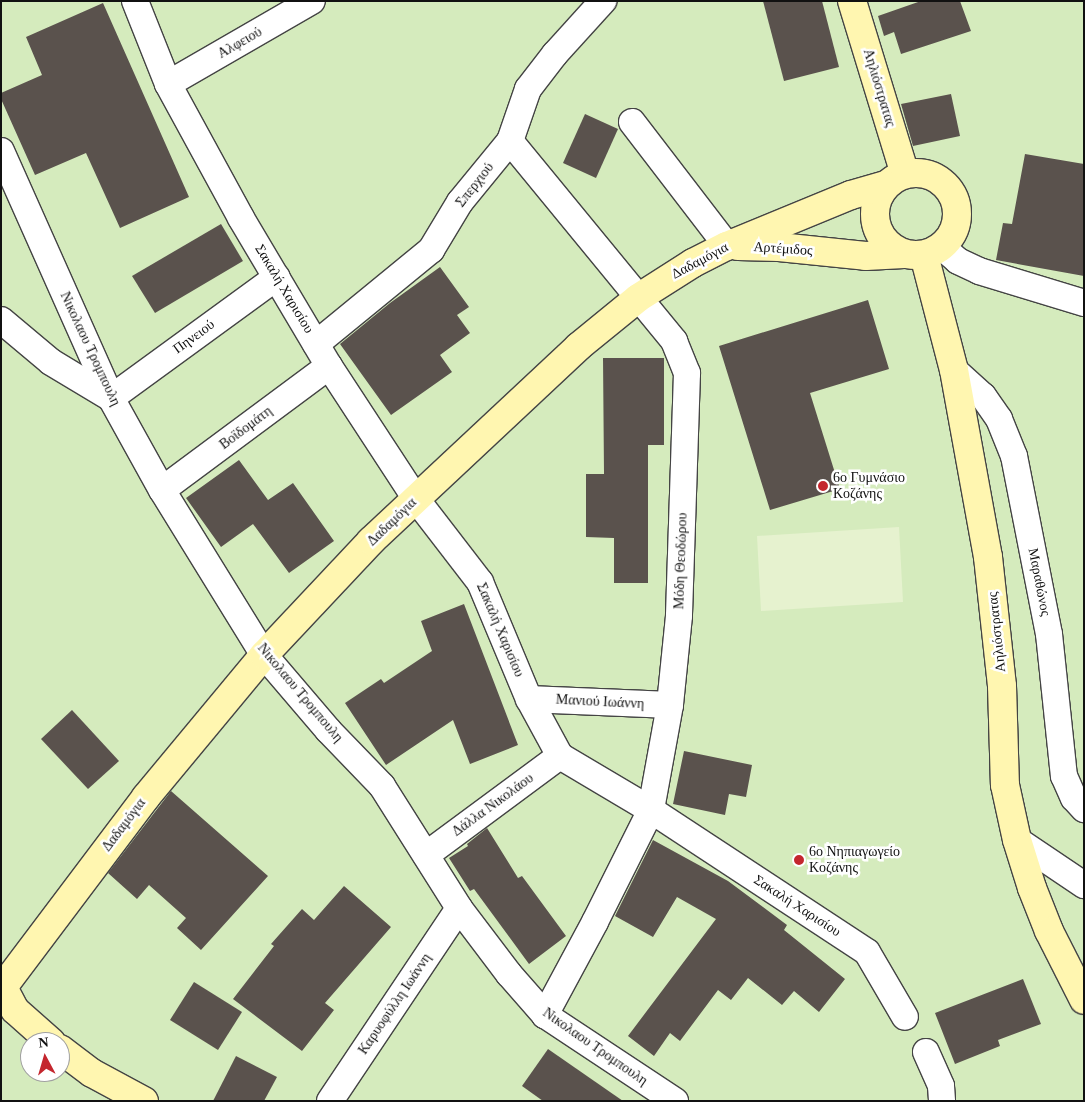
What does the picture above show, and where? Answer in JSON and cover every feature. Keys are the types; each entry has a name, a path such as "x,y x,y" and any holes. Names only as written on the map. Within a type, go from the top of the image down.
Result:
{"street":[{"name":"Σακαλή Χαρισίου","path":"135,1 168,84 209,162 323,355 416,499 480,582 529,699 560,756 651,810 868,952 905,1017"},
{"name":"Αλφειού","path":"168,84 312,1"},
{"name":"Σπερχιού","path":"323,355 431,250 460,202 510,141 528,89 555,54 604,1"},
{"name":"Αηλιόστρατας","path":"852,1 896,179"},
{"path":"632,122 727,246"},
{"name":"Μόδη Θεοδώρου","path":"510,141 674,341 687,373 679,616 670,705 651,810 546,1015"},
{"name":"Νικολαου Τρομπουλη","path":"1,152 111,398 162,490 264,655 328,730 382,786 459,908 509,974 546,1015 675,1101"},
{"path":"924,252 952,237 957,224 958,209 954,195 945,184 933,176 919,172 896,179 878,197 874,210 876,225 882,238 892,248 924,252 958,261 979,271 1084,303"},
{"name":"Δαδαμόγια","path":"2,986 146,797 264,655 371,541 578,347 638,298 693,263 727,246 896,179"},
{"name":"Αρτέμιδος","path":"727,246 780,247 866,256 924,252"},
{"name":"Αηλιόστρατας","path":"924,252 954,370 993,593 1002,686 1005,785 1017,840 1050,931 1084,1000"},
{"name":"Πηνειού","path":"111,398 277,277"},
{"path":"1,320 52,362 111,398"},
{"name":"Βοϊδομάτη","path":"162,490 323,355"},
{"name":"Μαραθώνος","path":"954,370 983,396 999,419 1014,456 1049,634 1064,776 1074,798 1084,809"},
{"name":"Μανιού Ιωάννη","path":"529,699 670,705"},
{"name":"Δάλλα Νικολάου","path":"426,855 560,756"},
{"path":"1017,840 1084,886"},
{"name":"Καρυοφύλλη Ιωάννη","path":"330,1101 459,908"},
{"path":"2,986 15,1010 40,1032"},
{"path":"926,1052 941,1086 942,1101"},
{"path":"70,1056 92,1073 144,1101"}],"green space":[{"path":"1,1 1084,1 1084,1101 1,1101"},
{"path":"899,527 903,602 761,611 757,536"}],"building":[{"path":"763,1 822,1 839,67 784,81"},
{"path":"921,1 960,1 971,31 901,54 894,32 884,36 878,16"},
{"path":"103,3 189,197 120,228 86,153 35,175 1,99 1,93 42,75 26,37"},
{"path":"951,94 960,136 913,146 901,104"},
{"path":"585,114 618,129 596,178 563,163"},
{"path":"1025,154 1084,164 1084,276 996,260 1003,223 1012,224"},
{"path":"221,224 243,261 155,313 132,276"},
{"path":"440,267 469,307 457,315 470,333 440,355 452,372 391,415 340,344 390,303"},
{"path":"868,300 889,369 810,393 840,489 770,510 719,346"},
{"path":"603,358 664,358 664,445 648,445 648,583 614,583 614,538 586,537 586,474 604,474"},
{"path":"239,460 268,500 293,483 334,541 289,573 253,524 221,547 186,498"},
{"path":"464,604 518,745 470,764 453,720 386,765 345,703 381,679 384,683 432,651 421,621"},
{"path":"72,710 119,761 88,789 41,739"},
{"path":"684,751 752,765 746,797 729,794 725,815 673,804"},
{"path":"171,791 268,876 201,950 177,928 186,918 149,885 137,899 108,873"},
{"path":"487,828 518,878 522,876 566,936 529,964 474,889 470,891 449,858 468,846 467,844"},
{"path":"653,840 728,881 787,925 784,930 845,979 819,1012 794,991 782,1005 748,978 731,1000 718,990 680,1041 670,1033 654,1056 628,1036 716,919 677,897 653,937 615,916"},
{"path":"344,886 391,927 325,1003 334,1010 302,1051 233,999 274,946 271,944 302,909 314,920"},
{"path":"1023,979 1041,1024 998,1040 1000,1046 955,1064 935,1013"},
{"path":"194,982 242,1012 218,1050 170,1020"},
{"path":"548,1049 623,1101 543,1101 522,1086"},
{"path":"236,1056 277,1077 264,1101 213,1101"}],"place":[{"name":"6ο Γυμνάσιο Κοζάνης","path":"823,486"},
{"name":"6ο Νηπιαγωγείο Κοζάνης","path":"799,860"}]}
